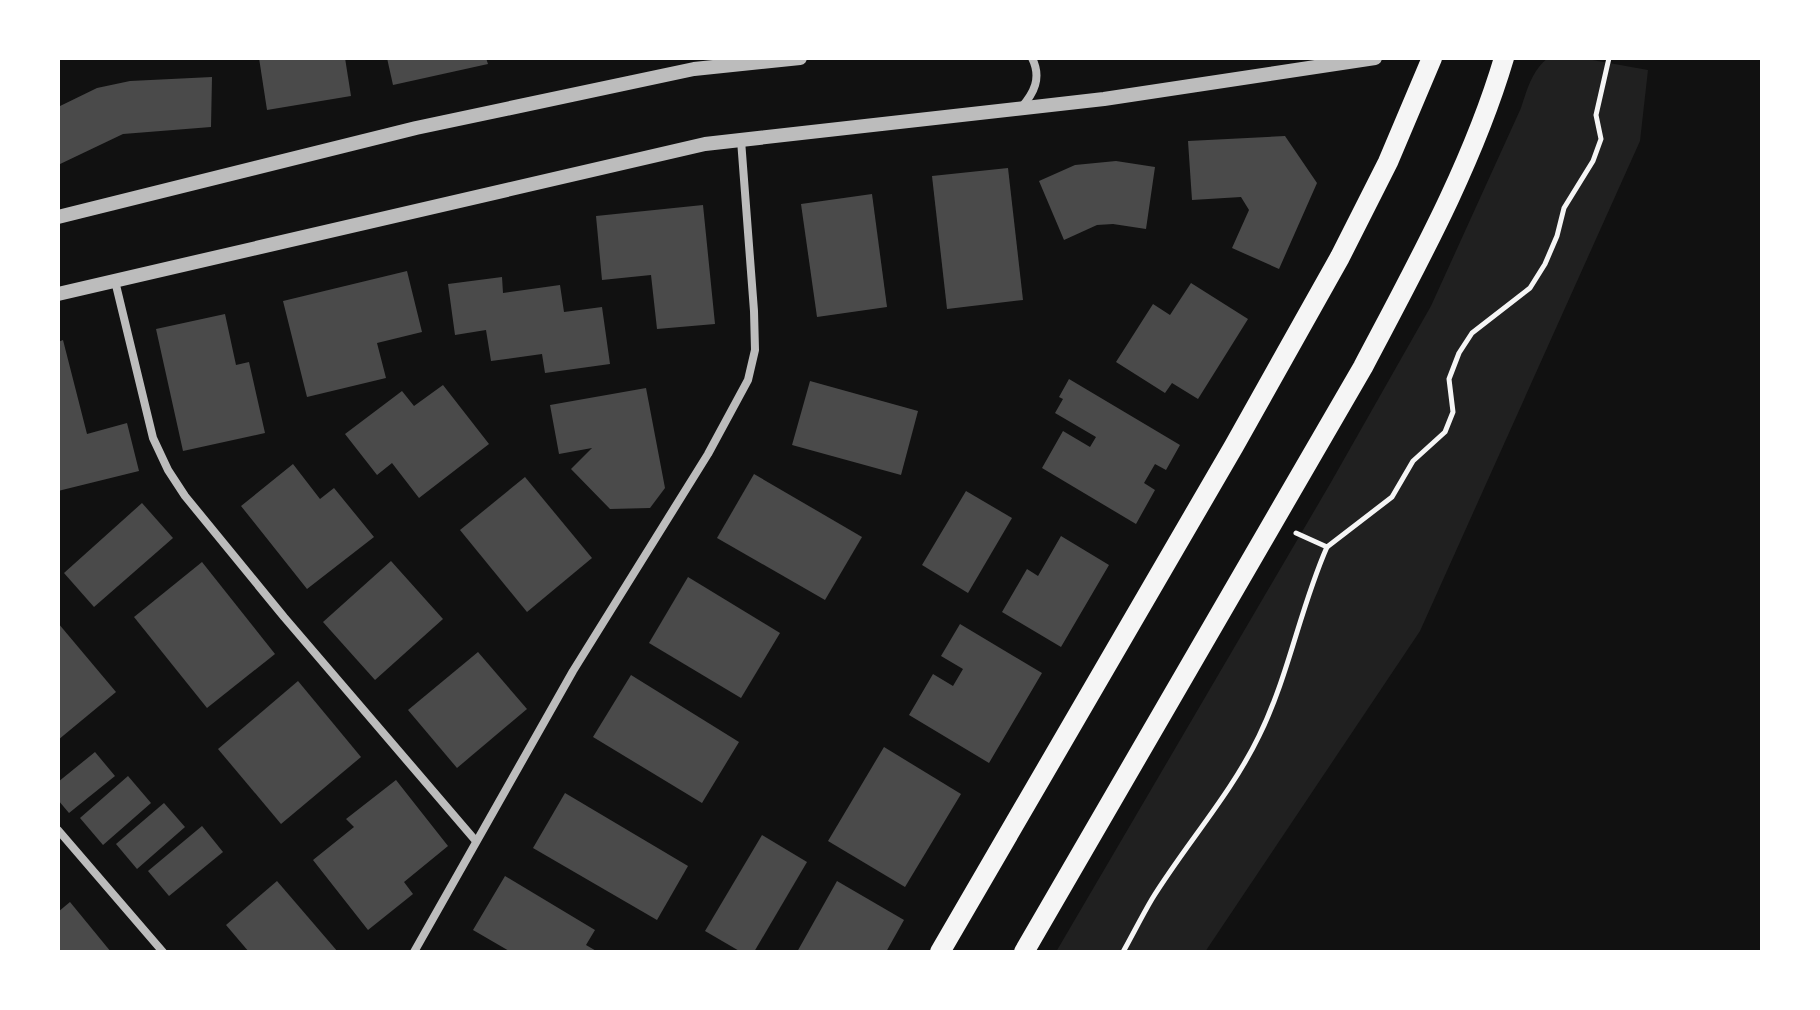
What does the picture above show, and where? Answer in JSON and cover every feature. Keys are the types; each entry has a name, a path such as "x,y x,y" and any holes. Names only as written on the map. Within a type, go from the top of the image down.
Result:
{"main road":[{"path":"940,952 1234,446 1340,257 1388,162 1432,58"},
{"path":"1024,952 1363,367 1411,277 1488,106 1504,58"}],"street":[{"path":"58,217 416,128 731,61 800,58"},
{"path":"1020,109 1037,83 1037,68 1032,58"},
{"path":"58,294 705,144 1104,99 1375,58"},
{"path":"414,952 573,671 708,454 748,380 755,350 754,311 741,140"},
{"path":"115,281 153,438 168,470 185,496 275,606 475,840"},
{"path":"58,830 163,952"}],"path":[{"path":"1123,952 1153,898 1258,740 1327,547 1392,497 1413,461 1445,432 1453,412 1449,379 1459,353 1472,333 1530,288 1545,264 1564,208 1593,161 1601,139 1596,115 1609,58"},
{"path":"1273,523 1327,547"}],"shaded area":[{"path":"1548,58 1581,58 1648,70 1640,141 1420,631 1205,952 1056,952 1431,306 1531,81"}],"building":[{"path":"259,58 345,58 351,96 267,110"},
{"path":"387,58 486,58 488,64 393,85"},
{"path":"212,77 211,127 123,134 58,165 58,107 97,88 130,81"},
{"path":"1285,136 1317,183 1279,269 1232,248 1249,210 1241,197 1192,200 1188,141"},
{"path":"1116,161 1155,167 1146,229 1097,225 1064,240 1039,181 1075,165"},
{"path":"1008,168 1023,300 947,309 932,176"},
{"path":"872,194 887,307 817,317 801,204"},
{"path":"703,205 715,324 657,329 651,275 602,280 596,216"},
{"path":"407,271 422,332 377,343 386,378 307,397 283,301"},
{"path":"502,277 503,293 560,285 564,312 602,307 610,364 545,373 542,354 491,361 486,330 455,335 448,284"},
{"path":"1191,283 1248,319 1198,399 1172,383 1165,393 1116,362 1153,304 1170,315"},
{"path":"225,314 236,365 249,362 265,433 183,451 156,329"},
{"path":"63,340 87,434 127,423 139,471 58,491 58,342"},
{"path":"1069,379 1180,445 1166,470 1155,464 1144,483 1155,490 1136,524 1042,468 1063,431 1090,447 1096,437 1055,413"},
{"path":"810,381 918,411 901,475 792,445"},
{"path":"443,385 489,444 419,498 392,463 377,475 345,434 402,391 414,406"},
{"path":"646,388 665,488 650,508 610,509 571,469 592,448 559,454 550,405"},
{"path":"293,464 320,499 334,488 374,537 307,589 241,506"},
{"path":"754,474 862,537 825,600 717,538"},
{"path":"525,477 592,558 527,612 460,530"},
{"path":"966,491 1012,518 968,593 922,565"},
{"path":"142,503 173,538 94,607 64,573"},
{"path":"1061,536 1109,565 1061,647 1002,612 1027,569 1038,576"},
{"path":"391,561 443,619 375,680 323,622"},
{"path":"202,562 275,654 207,708 134,617"},
{"path":"688,577 780,633 741,698 649,643"},
{"path":"58,623 116,692 58,740"},
{"path":"960,624 1042,673 989,763 909,715 933,674 953,686 963,669 941,656"},
{"path":"478,652 527,709 457,768 408,710"},
{"path":"631,675 739,742 702,803 593,737"},
{"path":"298,681 361,757 281,824 218,749"},
{"path":"884,747 961,794 905,887 828,841"},
{"path":"95,752 115,776 69,813 58,800 58,782"},
{"path":"128,776 151,803 103,845 80,818"},
{"path":"396,780 448,846 404,882 413,894 368,930 313,860 354,827 346,819"},
{"path":"565,793 688,866 657,920 533,848"},
{"path":"164,803 185,827 137,869 116,844"},
{"path":"202,826 223,852 169,896 148,871"},
{"path":"762,835 807,862 754,952 741,952 705,931"},
{"path":"505,876 595,930 586,945 598,952 511,952 473,930"},
{"path":"277,881 338,952 249,952 226,925"},
{"path":"837,881 904,920 886,952 797,952"},
{"path":"70,902 111,952 58,952 58,912"}]}
